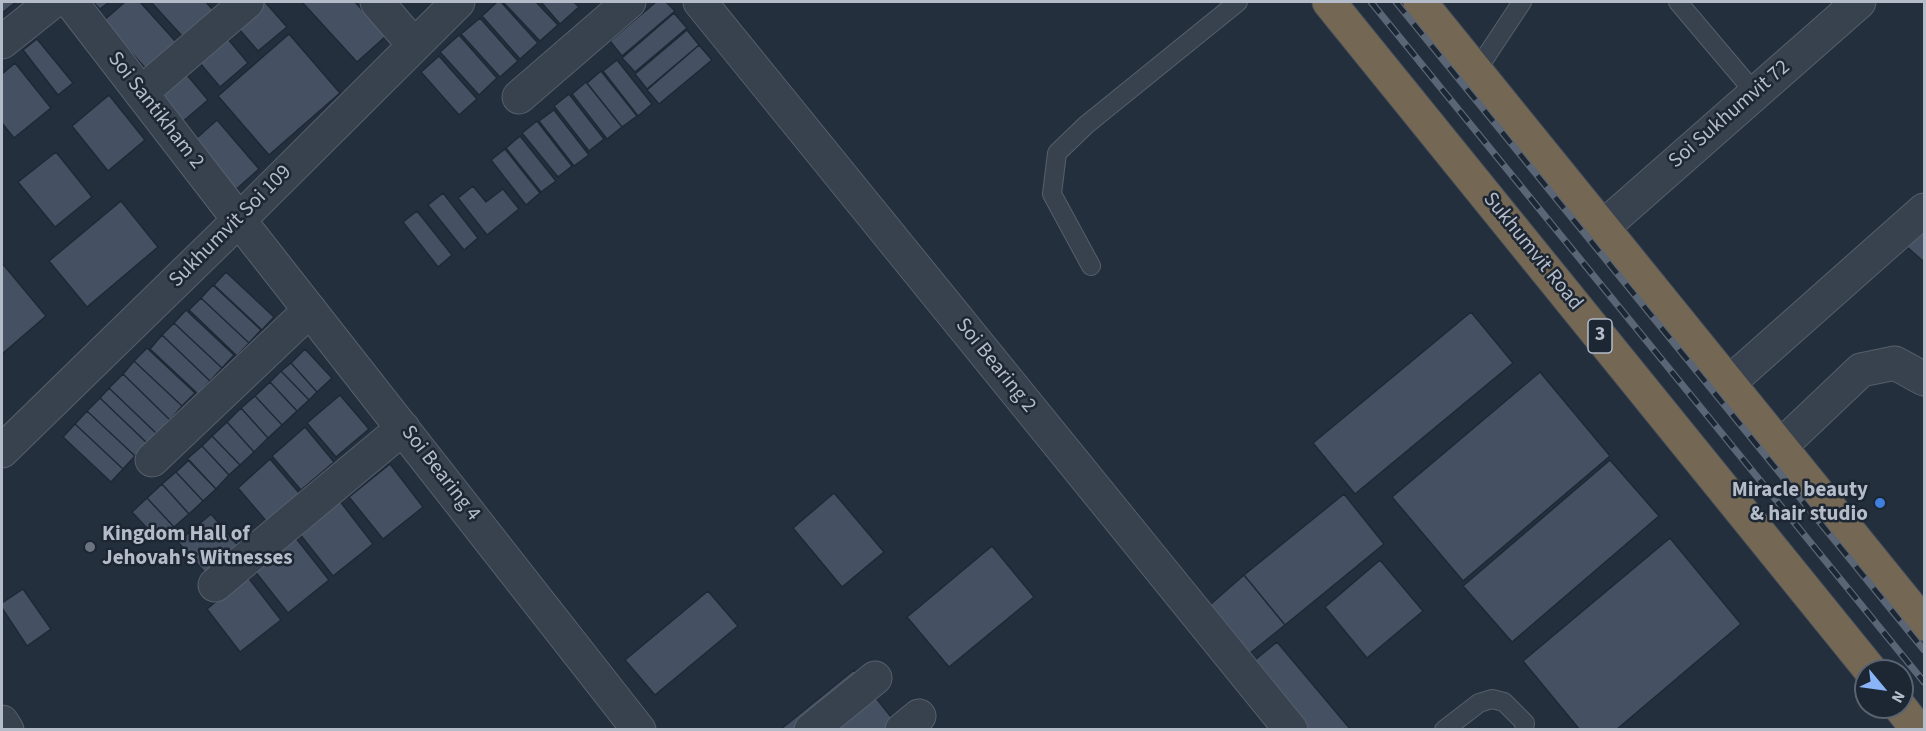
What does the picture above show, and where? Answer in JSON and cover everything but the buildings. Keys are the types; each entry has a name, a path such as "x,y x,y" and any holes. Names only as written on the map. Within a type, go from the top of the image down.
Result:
{"highway":[{"name":"Sukhumvit Road","path":"1329,2 1861,659"},
{"path":"1420,2 1924,624"}],"street":[{"path":"2,42 52,2"},
{"name":"Soi Santikham 2","path":"71,2 239,220"},
{"path":"141,93 247,2"},
{"path":"377,2 414,45"},
{"name":"Sukhumvit Soi 109","path":"2,451 458,2"},
{"path":"519,97 629,2"},
{"name":"Soi Bearing 2","path":"700,2 1291,729"},
{"name":"Soi Sukhumvit 72","path":"1602,228 1859,2"},
{"path":"1730,382 1924,210"},
{"name":"Soi Bearing 4","path":"239,220 639,729"},
{"path":"152,460 310,310"},
{"path":"1781,446 1861,370 1895,363 1924,380"},
{"path":"215,585 403,428"},
{"path":"811,729 875,678"},
{"path":"2,722 8,729"}],"lane":[{"path":"1091,266 1052,194 1057,153 1086,125 1238,2"},
{"path":"1477,70 1522,2"},
{"path":"1678,2 1755,93"},
{"path":"1444,729 1479,703 1492,699 1504,702 1525,723 1524,729"}],"railway":[{"path":"1371,2 1924,682"},
{"path":"1396,2 1924,650"}],"place":[{"name":"Miracle beauty & hair studio","path":"1880,503"},
{"name":"Kingdom Hall of Jehovah's Witnesses","path":"90,547"}]}
